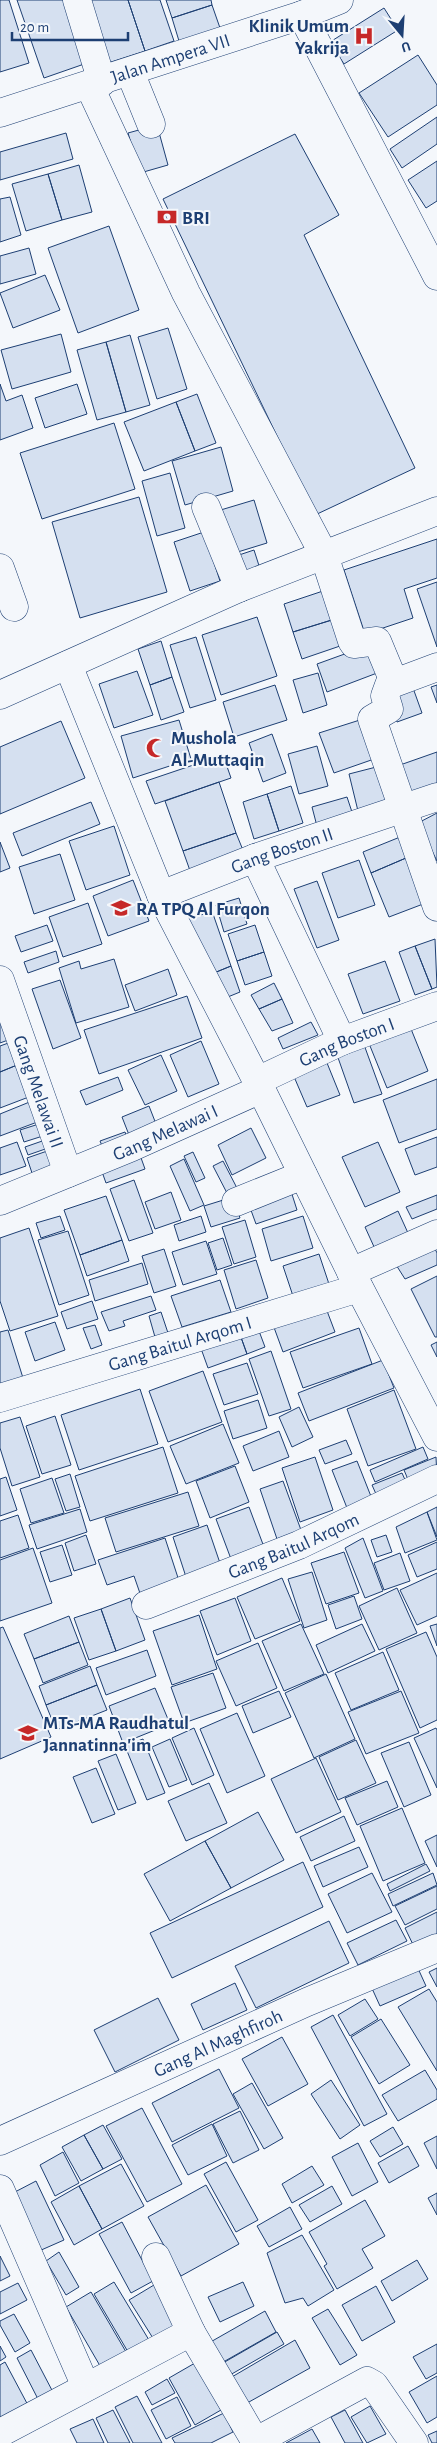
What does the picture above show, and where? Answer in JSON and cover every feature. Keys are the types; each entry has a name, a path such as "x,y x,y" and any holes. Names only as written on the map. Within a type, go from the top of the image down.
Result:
{"street":[{"path":"77,0 95,83 186,293 324,555 352,641 354,644 357,644 377,640 394,682"},
{"name":"Jalan Ampera VII","path":"0,113 302,15 340,0"},
{"path":"302,15 437,276"},
{"path":"130,72 151,124"},
{"path":"206,507 238,588"},
{"path":"0,695 238,588 437,511"},
{"path":"0,568 14,607"},
{"path":"68,665 161,895 259,1085 355,1280 437,1438"},
{"path":"437,667 394,682 387,689 385,696 389,709 372,719 437,907"},
{"name":"Gang Boston II","path":"161,895 255,858 437,797"},
{"path":"255,858 342,1041"},
{"name":"Gang Melawai II","path":"0,980 68,1172"},
{"name":"Gang Boston I","path":"259,1085 342,1041 437,1006"},
{"name":"Gang Melawai I","path":"0,1200 132,1147 259,1085"},
{"path":"236,1202 303,1175"},
{"name":"Gang Baitul Arqom I","path":"0,1398 355,1280 437,1234"},
{"name":"Gang Baitul Arqom","path":"146,1605 299,1545 437,1479"},
{"name":"Gang Al Maghfiroh","path":"0,2141 307,2002 437,1948"},
{"path":"0,2189 86,2387"},
{"path":"156,2257 190,2332 254,2439 266,2436 358,2384 367,2381 374,2385 414,2443"},
{"path":"0,2433 190,2332"}],"building":[{"path":"0,0 9,0 29,63 0,72"},
{"path":"17,0 68,0 90,62 44,78"},
{"path":"87,0 128,0 145,51 108,63"},
{"path":"128,0 160,0 174,41 145,51"},
{"path":"166,0 211,0 212,5 172,18"},
{"path":"212,5 220,28 179,41 172,18"},
{"name":"Klinik Umum Yakrija","path":"384,8 398,30 344,64 330,42"},
{"path":"418,55 437,85 437,105 388,137 359,93"},
{"path":"437,117 437,144 402,168 390,149"},
{"path":"157,125 168,165 140,173 128,133"},
{"path":"66,133 73,159 0,180 0,152"},
{"path":"295,134 339,215 304,235 415,468 315,515 163,199"},
{"path":"437,161 437,201 426,208 408,180"},
{"path":"79,165 92,212 62,220 48,174"},
{"path":"48,174 62,220 26,231 12,184"},
{"path":"10,197 21,235 0,242 0,199"},
{"path":"109,226 139,310 78,333 48,248"},
{"path":"29,248 36,274 0,284 0,256"},
{"path":"45,275 60,310 13,328 0,293"},
{"path":"168,328 187,389 157,399 138,337"},
{"path":"61,334 71,372 12,389 1,350"},
{"path":"130,335 150,405 126,412 106,342"},
{"path":"106,342 126,412 97,420 77,350"},
{"path":"0,384 6,401 22,395 33,428 0,440"},
{"path":"77,384 87,414 45,428 35,398"},
{"path":"197,394 216,443 195,451 176,402"},
{"path":"176,402 195,451 144,471 124,422"},
{"path":"114,423 135,489 42,519 20,453"},
{"path":"221,447 233,491 185,505 172,461"},
{"path":"170,473 185,528 157,536 142,481"},
{"path":"139,497 167,592 80,618 52,522"},
{"path":"254,500 267,543 228,555 214,512"},
{"path":"204,532 220,581 190,591 174,542"},
{"path":"437,539 437,578 404,589 413,618 365,634 344,570"},
{"path":"254,550 262,575 244,581 236,556"},
{"path":"437,582 437,647 417,589"},
{"path":"326,590 335,619 293,632 284,604"},
{"path":"257,617 277,676 221,695 202,635"},
{"path":"335,619 343,645 302,659 293,632"},
{"path":"196,637 216,700 190,708 170,645"},
{"path":"161,641 172,677 150,685 138,649"},
{"path":"375,643 385,670 327,692 317,664"},
{"path":"137,671 153,715 114,728 99,684"},
{"path":"318,673 327,705 303,713 293,680"},
{"path":"172,677 184,712 161,720 150,685"},
{"path":"275,685 287,720 234,737 223,702"},
{"path":"437,685 437,703 431,687"},
{"path":"413,688 422,713 397,722 389,696"},
{"path":"363,719 377,758 334,773 319,733"},
{"name":"Mushola Al-Muttaqin","path":"179,720 191,759 133,778 121,736"},
{"path":"61,721 85,778 0,814 0,747"},
{"path":"272,734 286,773 263,782 249,743"},
{"path":"317,746 328,786 299,794 288,754"},
{"path":"437,752 437,784 410,793 400,765"},
{"path":"223,755 231,778 155,804 146,781"},
{"path":"384,765 393,803 358,811 349,774"},
{"path":"219,782 236,833 183,851 165,801"},
{"path":"291,786 303,823 279,831 267,794"},
{"path":"267,794 279,831 254,839 243,802"},
{"path":"347,797 354,818 318,830 312,807"},
{"path":"91,802 100,824 22,856 13,833"},
{"path":"437,813 437,861 418,823"},
{"path":"114,826 130,875 86,890 69,841"},
{"path":"236,833 247,860 193,879 183,851"},
{"path":"405,835 413,855 371,873 363,852"},
{"path":"0,842 10,868 0,872"},
{"path":"60,854 75,900 34,914 19,867"},
{"path":"413,855 431,901 389,917 371,873"},
{"path":"359,860 375,905 338,918 322,873"},
{"name":"RA TPQ Al Furqon","path":"133,880 149,921 108,936 93,896"},
{"path":"317,881 339,940 317,948 294,889"},
{"path":"239,898 247,924 224,932 216,905"},
{"path":"88,903 102,944 63,957 49,917"},
{"path":"212,911 231,966 209,975 189,919"},
{"path":"47,925 53,941 21,952 15,936"},
{"path":"255,925 264,952 237,961 228,934"},
{"path":"435,939 437,987 432,989 415,946"},
{"path":"415,946 432,989 415,995 399,952"},
{"path":"56,951 59,962 28,973 24,962"},
{"path":"264,952 272,976 245,985 237,961"},
{"path":"114,959 129,1007 76,1023 59,968 79,961 81,969"},
{"path":"385,961 400,1001 363,1014 348,974"},
{"path":"231,966 240,992 218,1001 209,975"},
{"path":"168,969 177,995 135,1011 125,985"},
{"path":"60,980 81,1038 53,1049 32,989"},
{"path":"274,983 282,999 259,1009 251,995"},
{"path":"187,996 202,1038 99,1074 84,1030"},
{"path":"282,999 293,1023 272,1031 259,1009"},
{"path":"0,1008 19,1036 0,1043"},
{"path":"311,1022 318,1035 283,1049 278,1038"},
{"path":"409,1024 428,1071 387,1088 368,1041"},
{"path":"14,1041 22,1063 0,1072 0,1046"},
{"path":"201,1041 219,1084 188,1097 170,1055"},
{"path":"363,1042 382,1094 354,1103 336,1052"},
{"path":"161,1055 177,1091 145,1105 128,1070"},
{"path":"325,1058 340,1095 307,1107 292,1072"},
{"path":"22,1063 34,1095 0,1108 0,1072"},
{"path":"118,1077 123,1090 86,1105 80,1091"},
{"path":"437,1079 437,1129 399,1143 383,1100"},
{"path":"32,1101 40,1121 0,1136 0,1114"},
{"path":"149,1106 158,1129 131,1140 122,1117"},
{"path":"42,1123 46,1135 24,1142 20,1130"},
{"path":"251,1128 266,1158 232,1175 218,1145"},
{"path":"125,1132 130,1145 105,1153 100,1141"},
{"path":"437,1137 437,1167 415,1175 405,1149"},
{"path":"48,1139 51,1147 28,1155 25,1147"},
{"path":"17,1142 26,1166 0,1175 0,1148"},
{"path":"378,1142 400,1192 365,1207 342,1157"},
{"path":"53,1149 60,1171 34,1179 27,1158"},
{"path":"193,1152 205,1178 196,1182 184,1156"},
{"path":"140,1155 145,1169 106,1183 101,1169"},
{"path":"184,1159 204,1205 190,1211 170,1166"},
{"path":"223,1161 238,1190 228,1195 213,1166"},
{"path":"134,1180 153,1233 129,1241 110,1189"},
{"path":"290,1188 297,1210 256,1224 248,1202"},
{"path":"171,1192 181,1220 155,1229 145,1202"},
{"path":"437,1195 437,1209 412,1219 406,1207"},
{"path":"106,1196 122,1240 80,1255 64,1210"},
{"path":"233,1197 240,1218 211,1227 204,1206"},
{"path":"398,1211 408,1233 375,1249 365,1227"},
{"path":"60,1216 65,1230 41,1238 36,1223"},
{"path":"201,1216 206,1232 179,1241 174,1225"},
{"path":"303,1216 313,1248 271,1261 262,1229"},
{"path":"245,1220 256,1257 234,1264 222,1227"},
{"path":"29,1228 58,1316 10,1331 0,1301 0,1238"},
{"path":"68,1231 89,1295 59,1305 38,1240"},
{"path":"223,1238 232,1265 217,1270 208,1243"},
{"path":"122,1240 129,1261 87,1276 80,1255"},
{"path":"206,1241 217,1274 183,1285 172,1252"},
{"path":"432,1242 437,1253 437,1265 405,1279 393,1260"},
{"path":"164,1249 176,1286 154,1293 142,1256"},
{"path":"319,1254 329,1284 293,1296 283,1266"},
{"path":"256,1260 268,1298 236,1309 224,1270"},
{"path":"142,1263 148,1284 95,1301 89,1280"},
{"path":"437,1276 437,1337 435,1337 411,1289"},
{"path":"220,1280 231,1312 182,1327 171,1296"},
{"path":"151,1296 156,1310 123,1321 125,1326 109,1331 101,1312"},
{"path":"92,1301 98,1319 67,1329 61,1312"},
{"path":"324,1303 335,1332 283,1352 272,1322"},
{"path":"161,1312 168,1333 155,1337 149,1316"},
{"path":"55,1322 65,1350 35,1361 25,1332"},
{"path":"256,1323 265,1347 247,1354 238,1329"},
{"path":"95,1325 102,1345 91,1349 83,1328"},
{"path":"359,1328 372,1364 303,1388 290,1352"},
{"path":"238,1329 247,1354 208,1368 199,1343"},
{"path":"8,1330 23,1378 0,1385 0,1332"},
{"path":"437,1342 437,1357 431,1345"},
{"path":"271,1351 291,1409 269,1416 249,1359"},
{"path":"383,1360 394,1388 309,1421 298,1393"},
{"path":"247,1363 258,1394 224,1405 213,1374"},
{"path":"203,1371 222,1422 168,1442 149,1391"},
{"path":"140,1389 158,1444 79,1470 61,1415"},
{"path":"394,1390 416,1449 368,1466 347,1409"},
{"path":"258,1400 267,1428 233,1439 224,1411"},
{"path":"299,1407 313,1437 292,1447 279,1417"},
{"path":"55,1416 71,1465 42,1474 26,1426"},
{"path":"20,1417 40,1477 12,1486 0,1448 0,1423"},
{"path":"223,1424 239,1463 186,1484 170,1446"},
{"path":"279,1431 289,1457 253,1471 243,1446"},
{"path":"346,1440 352,1454 325,1464 319,1450"},
{"path":"163,1447 178,1493 90,1521 75,1476"},
{"path":"423,1447 428,1459 375,1482 370,1470"},
{"path":"315,1457 333,1510 300,1522 282,1468"},
{"path":"436,1457 437,1478 412,1489 404,1470"},
{"path":"357,1461 374,1504 349,1513 332,1470"},
{"path":"235,1466 249,1502 210,1518 196,1481"},
{"path":"402,1473 410,1491 380,1503 372,1485"},
{"path":"70,1474 80,1507 66,1511 55,1479"},
{"path":"6,1477 17,1510 0,1516 0,1479"},
{"path":"52,1478 64,1513 31,1523 20,1489"},
{"path":"283,1481 301,1530 277,1539 260,1489"},
{"path":"188,1492 199,1526 116,1552 105,1518"},
{"path":"249,1507 267,1555 234,1567 216,1519"},
{"path":"437,1507 437,1537 427,1512"},
{"path":"80,1509 87,1532 37,1549 29,1525"},
{"path":"427,1512 437,1540 405,1553 396,1527"},
{"path":"18,1515 29,1548 0,1558 0,1521"},
{"path":"207,1525 222,1569 187,1580 173,1537"},
{"path":"86,1535 96,1564 74,1571 65,1543"},
{"path":"386,1535 392,1552 377,1557 371,1540"},
{"path":"165,1538 182,1590 143,1602 134,1576 107,1585 98,1560"},
{"path":"363,1538 383,1591 365,1598 345,1548"},
{"path":"437,1542 437,1569 417,1577 408,1555"},
{"path":"62,1545 72,1575 50,1582 40,1552"},
{"path":"33,1548 52,1603 0,1621 0,1560"},
{"path":"344,1552 359,1593 326,1604 311,1563"},
{"path":"400,1553 410,1581 384,1590 374,1563"},
{"path":"312,1572 327,1620 304,1628 288,1579"},
{"path":"437,1573 437,1616 417,1625 400,1590"},
{"path":"282,1578 300,1621 255,1639 237,1597"},
{"path":"397,1588 417,1633 379,1650 359,1606"},
{"path":"354,1596 362,1619 336,1629 328,1605"},
{"path":"130,1598 145,1640 116,1651 101,1609"},
{"path":"235,1598 251,1641 217,1655 200,1611"},
{"path":"101,1609 116,1651 89,1660 74,1618"},
{"path":"199,1615 217,1669 172,1685 153,1631"},
{"path":"69,1616 79,1642 34,1659 24,1634"},
{"path":"301,1624 324,1674 284,1691 262,1641"},
{"path":"362,1624 375,1651 328,1673 316,1645"},
{"path":"437,1624 437,1646 430,1626"},
{"path":"3,1627 51,1737 0,1759 0,1628"},
{"path":"426,1632 437,1657 437,1720 420,1728 386,1649"},
{"path":"79,1642 88,1665 43,1683 34,1659"},
{"path":"258,1643 277,1688 236,1706 216,1661"},
{"path":"147,1650 156,1676 106,1695 96,1668"},
{"path":"383,1652 399,1690 351,1710 335,1673"},
{"path":"90,1666 97,1685 46,1705 39,1686"},
{"path":"213,1673 226,1708 184,1723 171,1687"},
{"path":"326,1674 355,1739 314,1758 285,1693"},
{"path":"97,1685 107,1710 56,1730 46,1705"},
{"path":"155,1688 170,1724 123,1743 109,1706"},
{"path":"279,1691 291,1717 253,1733 242,1706"},
{"path":"401,1691 419,1733 366,1754 348,1712"},
{"path":"237,1713 265,1776 227,1793 200,1729"},
{"path":"194,1728 214,1775 192,1785 172,1738"},
{"path":"436,1728 437,1730 437,1788 414,1738"},
{"path":"143,1739 165,1793 147,1800 125,1746"},
{"path":"170,1739 187,1780 169,1787 152,1747"},
{"path":"356,1740 376,1783 338,1800 319,1757"},
{"path":"409,1742 431,1795 404,1807 381,1753"},
{"path":"116,1754 136,1803 118,1810 98,1761"},
{"path":"316,1758 341,1812 296,1833 271,1779"},
{"path":"96,1768 115,1814 92,1823 73,1777"},
{"path":"387,1781 398,1807 357,1825 345,1798"},
{"path":"209,1783 227,1823 186,1841 168,1801"},
{"path":"402,1808 425,1863 383,1881 360,1826"},
{"path":"258,1812 284,1860 231,1888 205,1841"},
{"path":"344,1816 355,1841 311,1861 300,1837"},
{"path":"437,1835 437,1867 425,1841"},
{"path":"205,1841 231,1888 170,1921 144,1874"},
{"path":"359,1847 368,1867 323,1887 314,1866"},
{"path":"303,1862 323,1907 172,1978 150,1933"},
{"path":"426,1864 430,1871 390,1891 387,1884"},
{"path":"372,1873 392,1912 347,1933 328,1894"},
{"path":"433,1873 437,1885 393,1906 388,1894"},
{"path":"437,1886 437,1909 405,1925 395,1906"},
{"path":"437,1912 437,1945 418,1955 405,1928"},
{"path":"396,1920 407,1941 358,1965 347,1943"},
{"path":"329,1921 349,1963 256,2008 235,1966"},
{"path":"416,1964 426,1986 380,2006 370,1984"},
{"path":"437,1968 437,1987 429,1972"},
{"path":"235,1983 247,2010 203,2030 191,2004"},
{"path":"429,1989 437,2002 437,2071 398,2007"},
{"path":"158,1998 179,2040 115,2072 94,2030"},
{"path":"365,1999 378,2019 350,2036 338,2015"},
{"path":"333,2015 387,2114 364,2126 311,2027"},
{"path":"381,2019 410,2065 379,2084 351,2037"},
{"path":"282,2037 308,2084 268,2106 242,2059"},
{"path":"219,2069 239,2108 172,2142 152,2103"},
{"path":"425,2070 437,2090 437,2099 398,2121 382,2095"},
{"path":"331,2080 360,2125 340,2139 311,2094"},
{"path":"252,2083 283,2138 264,2149 233,2094"},
{"path":"142,2108 182,2184 147,2202 106,2126"},
{"path":"240,2111 259,2150 233,2163 213,2124"},
{"path":"212,2124 227,2156 188,2175 172,2145"},
{"path":"103,2125 122,2159 103,2169 84,2135"},
{"path":"393,2127 403,2144 380,2157 370,2141"},
{"path":"84,2135 103,2169 81,2181 62,2147"},
{"path":"437,2136 437,2169 424,2143"},
{"path":"358,2143 378,2182 352,2196 332,2157"},
{"path":"408,2146 419,2166 389,2183 378,2163"},
{"path":"63,2152 79,2183 55,2196 40,2165"},
{"path":"226,2162 258,2220 236,2232 204,2174"},
{"path":"121,2164 144,2206 102,2229 79,2186"},
{"path":"312,2166 324,2185 292,2203 282,2184"},
{"path":"36,2181 64,2240 39,2251 13,2193"},
{"path":"206,2185 239,2244 181,2276 148,2217"},
{"path":"79,2186 102,2229 74,2245 51,2202"},
{"path":"332,2186 342,2204 310,2222 299,2205"},
{"path":"437,2193 437,2215 428,2198"},
{"path":"365,2200 385,2236 362,2249 373,2268 337,2289 324,2266 327,2264 309,2232"},
{"path":"290,2207 302,2229 269,2247 257,2226"},
{"path":"122,2222 153,2281 131,2293 99,2234"},
{"path":"302,2235 334,2290 308,2306 303,2298 285,2303 267,2253"},
{"path":"59,2252 79,2287 66,2295 46,2261"},
{"path":"0,2256 10,2276 0,2281"},
{"path":"417,2260 428,2279 392,2301 381,2281"},
{"path":"114,2282 152,2345 131,2357 94,2294"},
{"path":"243,2282 254,2306 220,2322 208,2297"},
{"path":"18,2283 27,2300 0,2314 0,2292"},
{"path":"154,2285 181,2327 156,2343 129,2300"},
{"path":"376,2286 395,2322 362,2341 342,2305"},
{"path":"91,2292 129,2357 103,2371 66,2307"},
{"path":"328,2309 357,2355 340,2365 312,2318"},
{"path":"265,2311 276,2332 218,2365 207,2344"},
{"path":"14,2314 30,2343 15,2352 0,2325 0,2321"},
{"path":"277,2332 284,2344 223,2379 216,2367"},
{"path":"295,2340 310,2368 240,2407 225,2381"},
{"path":"437,2344 437,2373 426,2379 413,2357"},
{"path":"0,2346 6,2357 0,2361"},
{"path":"31,2350 55,2396 40,2403 17,2358"},
{"path":"5,2362 30,2409 0,2425 0,2365"},
{"path":"195,2363 221,2410 195,2425 169,2378"},
{"path":"437,2376 437,2417 427,2423 409,2392"},
{"path":"167,2379 175,2393 152,2405 145,2392"},
{"path":"137,2396 162,2443 133,2443 115,2407"},
{"path":"177,2397 191,2426 166,2439 151,2410"},
{"path":"370,2406 386,2434 367,2443 351,2417"},
{"path":"113,2410 130,2443 108,2443 96,2418"},
{"path":"345,2410 363,2443 345,2443 331,2417"},
{"path":"224,2413 233,2432 211,2443 175,2443 172,2438"},
{"path":"93,2419 104,2443 77,2443 70,2429"},
{"path":"312,2429 320,2443 286,2443"},
{"path":"437,2431 437,2443 432,2443 428,2435"}],"place":[{"name":"Klinik Umum Yakrija","path":"364,36"},
{"name":"BRI","path":"167,217"},
{"name":"Mushola Al-Muttaqin","path":"156,748"},
{"name":"RA TPQ Al Furqon","path":"121,908"},
{"name":"MTs-MA Raudhatul Jannatinna'im","path":"28,1733"}]}
